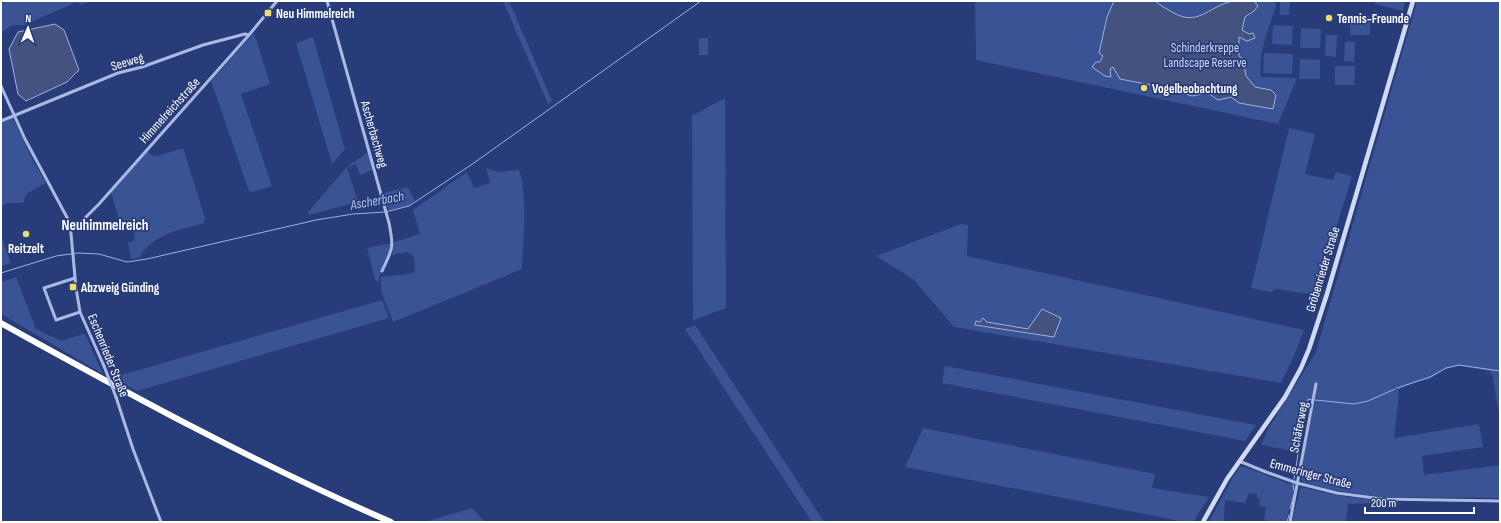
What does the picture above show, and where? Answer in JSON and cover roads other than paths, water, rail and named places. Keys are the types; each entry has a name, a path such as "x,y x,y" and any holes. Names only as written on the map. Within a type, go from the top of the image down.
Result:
{"highway":[{"path":"1,323 126,392 278,470 391,522"}],"street":[{"name":"Himmelreichstraße","path":"71,228 78,225 99,204 249,35 277,1"},
{"name":"Ascherbachweg","path":"327,1 387,211 393,242 392,252 382,271"},
{"name":"Gröbenrieder Straße","path":"1203,522 1216,496 1239,461 1285,398 1309,349 1327,294 1414,1"},
{"name":"Seeweg","path":"1,121 118,73 142,67 204,45 245,34 249,35"},
{"name":"Eschenrieder Straße","path":"1,86 71,228 74,278 80,312 116,397 133,449 160,522"},
{"path":"74,278 44,288 56,320 80,312"},
{"name":"Schäferweg","path":"1290,522 1316,384"},
{"name":"Emmeringer Straße","path":"1239,461 1297,483 1337,493 1382,499 1500,501"}],"waterway":[{"name":"Ascherbach","path":"1,273 56,256 78,253 99,254 127,262 147,259 316,220 353,214 385,212 409,206 471,165 701,1"},
{"path":"1397,388 1430,377 1446,368 1459,365 1500,371"},
{"path":"1315,400 1354,404 1368,401 1395,389"},
{"path":"1303,431 1308,399 1312,400"},
{"path":"1294,479 1301,437"},
{"path":"1293,484 1294,491"},
{"path":"1290,509 1294,494"},
{"path":"1287,522 1289,515"}],"place":[{"name":"Neu Himmelreich","path":"268,13"},
{"name":"Tennis-Freunde","path":"1329,18"},
{"name":"Vogelbeobachtung","path":"1144,88"},
{"name":"Reitzelt","path":"26,234"},
{"name":"Abzweig Günding","path":"73,287"}],"district":[{"name":"Neuhimmelreich","path":"105,225"}],"park label":[{"name":"Schinderkreppe Landscape Reserve","path":"1205,54"}]}
